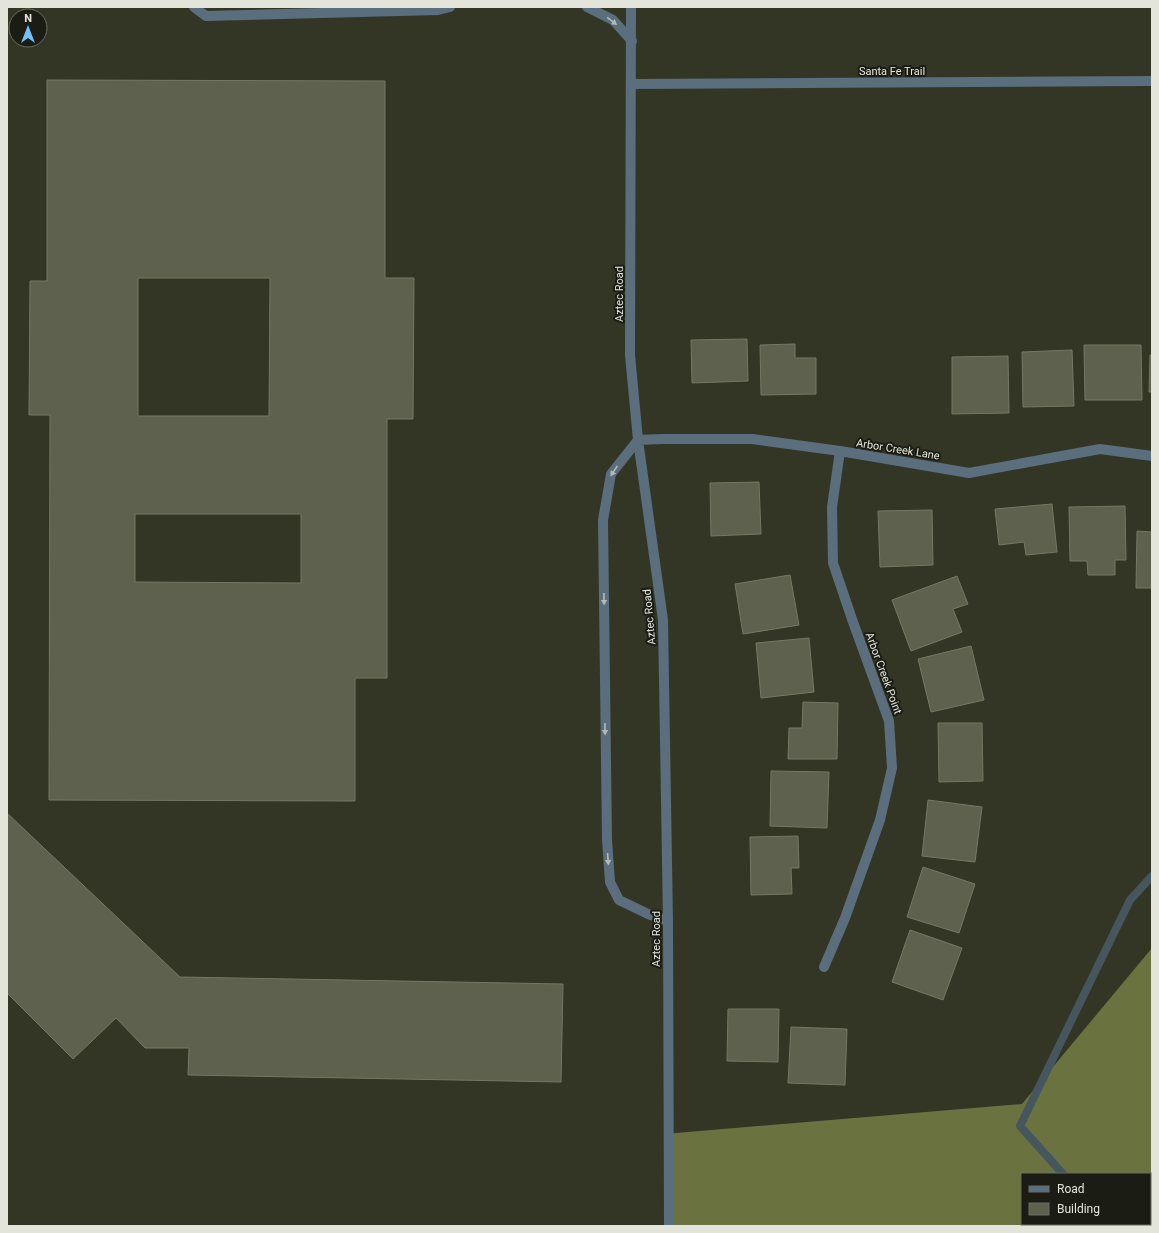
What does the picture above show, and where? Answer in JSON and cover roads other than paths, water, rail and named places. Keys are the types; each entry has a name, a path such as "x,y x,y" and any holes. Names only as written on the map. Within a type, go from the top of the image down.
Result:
{"street":[{"path":"194,7 206,16 438,10 450,7"},
{"path":"587,7 613,20 632,41"},
{"name":"Aztec Road","path":"631,7 630,355 638,440 663,620 668,920 669,1226"},
{"name":"Santa Fe Trail","path":"631,84 1152,81"},
{"path":"638,440 611,474 603,520 607,840 610,882 619,900 648,914 668,920"},
{"name":"Arbor Creek Lane","path":"638,440 752,440 840,452 969,473 1100,449 1152,456"},
{"name":"Arbor Creek Point","path":"824,967 845,918 880,820 892,768 889,721 852,622 833,563 832,507 840,452"}],"waterway":[{"path":"1062,1173 1020,1126 1130,900 1152,876"}]}
